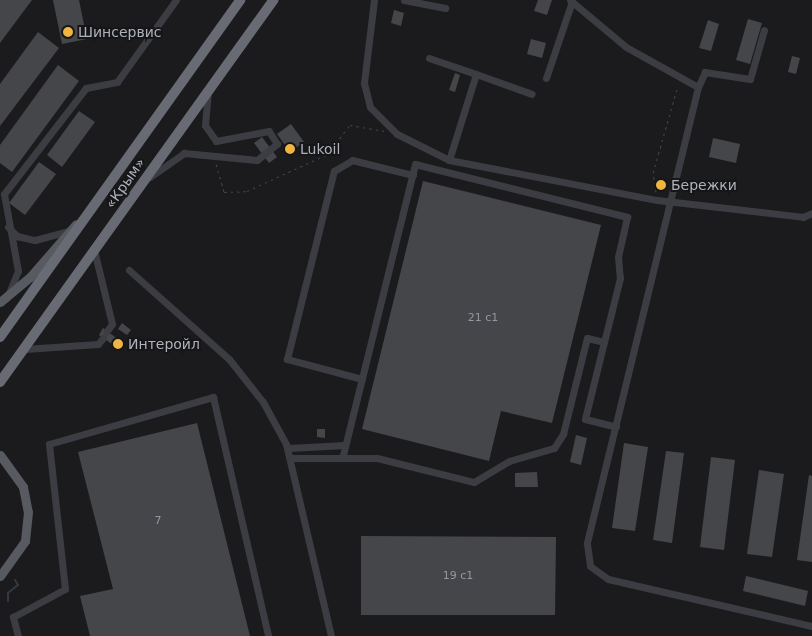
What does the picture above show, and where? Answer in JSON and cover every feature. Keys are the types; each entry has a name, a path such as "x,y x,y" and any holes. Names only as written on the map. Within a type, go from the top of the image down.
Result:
{"highway":[{"name":"«Крым»","path":"0,337 90,206 240,0"},
{"name":"«Крым»","path":"0,382 273,0"}],"main road":[{"path":"0,302 70,230 90,206"},
{"path":"0,455 23,487 28,512 25,541 0,576"}],"street":[{"path":"8,295 18,271 7,226 4,194 86,88 117,82 176,0"},
{"path":"374,0 364,83 370,107 397,134 449,160 658,200 672,199 803,217 812,213"},
{"path":"404,0 445,8"},
{"path":"546,78 571,1 626,47 698,87"},
{"path":"764,30 750,80 705,72 698,87 588,544 590,566 608,579 812,626"},
{"path":"429,58 532,94"},
{"path":"449,160 476,74"},
{"path":"143,181 184,153 257,160 277,144 269,131 216,142 205,125 208,90"},
{"path":"362,378 287,360 289,350 334,171 352,160 413,175"},
{"path":"343,455 416,164 628,217 618,257 620,278 585,419 616,427"},
{"path":"7,226 17,236 34,240 70,230"},
{"path":"25,349 98,344 112,324 94,250"},
{"path":"130,270 229,359 263,402 288,448 291,458 331,636"},
{"path":"291,458 343,455 474,482 509,461 554,448 564,434 587,338 604,342"},
{"path":"18,636 13,617 65,590 49,444 213,398 268,636"},
{"path":"288,448 345,445"}],"path":[{"path":"658,200 653,173 681,77"},
{"path":"222,156 215,166 224,192 247,192 328,154 350,125 397,134"}],"building":[{"path":"0,0 32,0 0,43"},
{"path":"53,0 79,0 87,39 62,44"},
{"path":"538,0 552,0 547,15 534,11"},
{"path":"394,10 404,13 401,26 391,23"},
{"path":"748,19 762,23 750,64 736,60"},
{"path":"708,20 719,24 711,51 699,48"},
{"path":"38,32 59,48 0,126 0,84"},
{"path":"531,39 546,43 542,58 527,54"},
{"path":"792,56 800,58 796,74 788,72"},
{"path":"58,65 79,81 12,172 0,163 0,145"},
{"path":"455,73 460,75 455,92 449,90"},
{"path":"79,111 95,122 62,167 47,155"},
{"path":"291,124 304,142 290,152 277,134"},
{"path":"262,137 277,157 269,163 254,143"},
{"path":"713,138 740,144 736,163 709,157"},
{"path":"39,162 56,174 25,215 9,203"},
{"path":"423,181 601,225 552,423 501,411 489,461 362,429"},
{"path":"122,323 131,330 127,335 118,329"},
{"path":"103,328 123,343 119,349 99,335"},
{"path":"197,423 250,636 90,636 80,596 113,589 78,452"},
{"path":"317,429 325,429 325,438 317,437"},
{"path":"576,435 587,438 581,465 570,462"},
{"path":"624,443 648,447 635,531 612,528"},
{"path":"666,451 684,453 672,543 653,540"},
{"path":"711,457 735,460 724,550 700,547"},
{"path":"759,470 784,474 772,557 747,554"},
{"path":"537,472 538,487 515,487 515,473"},
{"path":"809,475 812,476 812,562 797,560"},
{"path":"361,536 556,537 555,615 361,615"},
{"path":"746,576 808,591 805,606 743,591"}],"waterway":[{"path":"8,601 8,593 18,585 15,580"}],"place":[{"name":"Шинсервис","path":"68,32"},
{"name":"Lukoil","path":"290,149"},
{"name":"Бережки","path":"661,185"},
{"name":"Интеройл","path":"118,344"}]}
